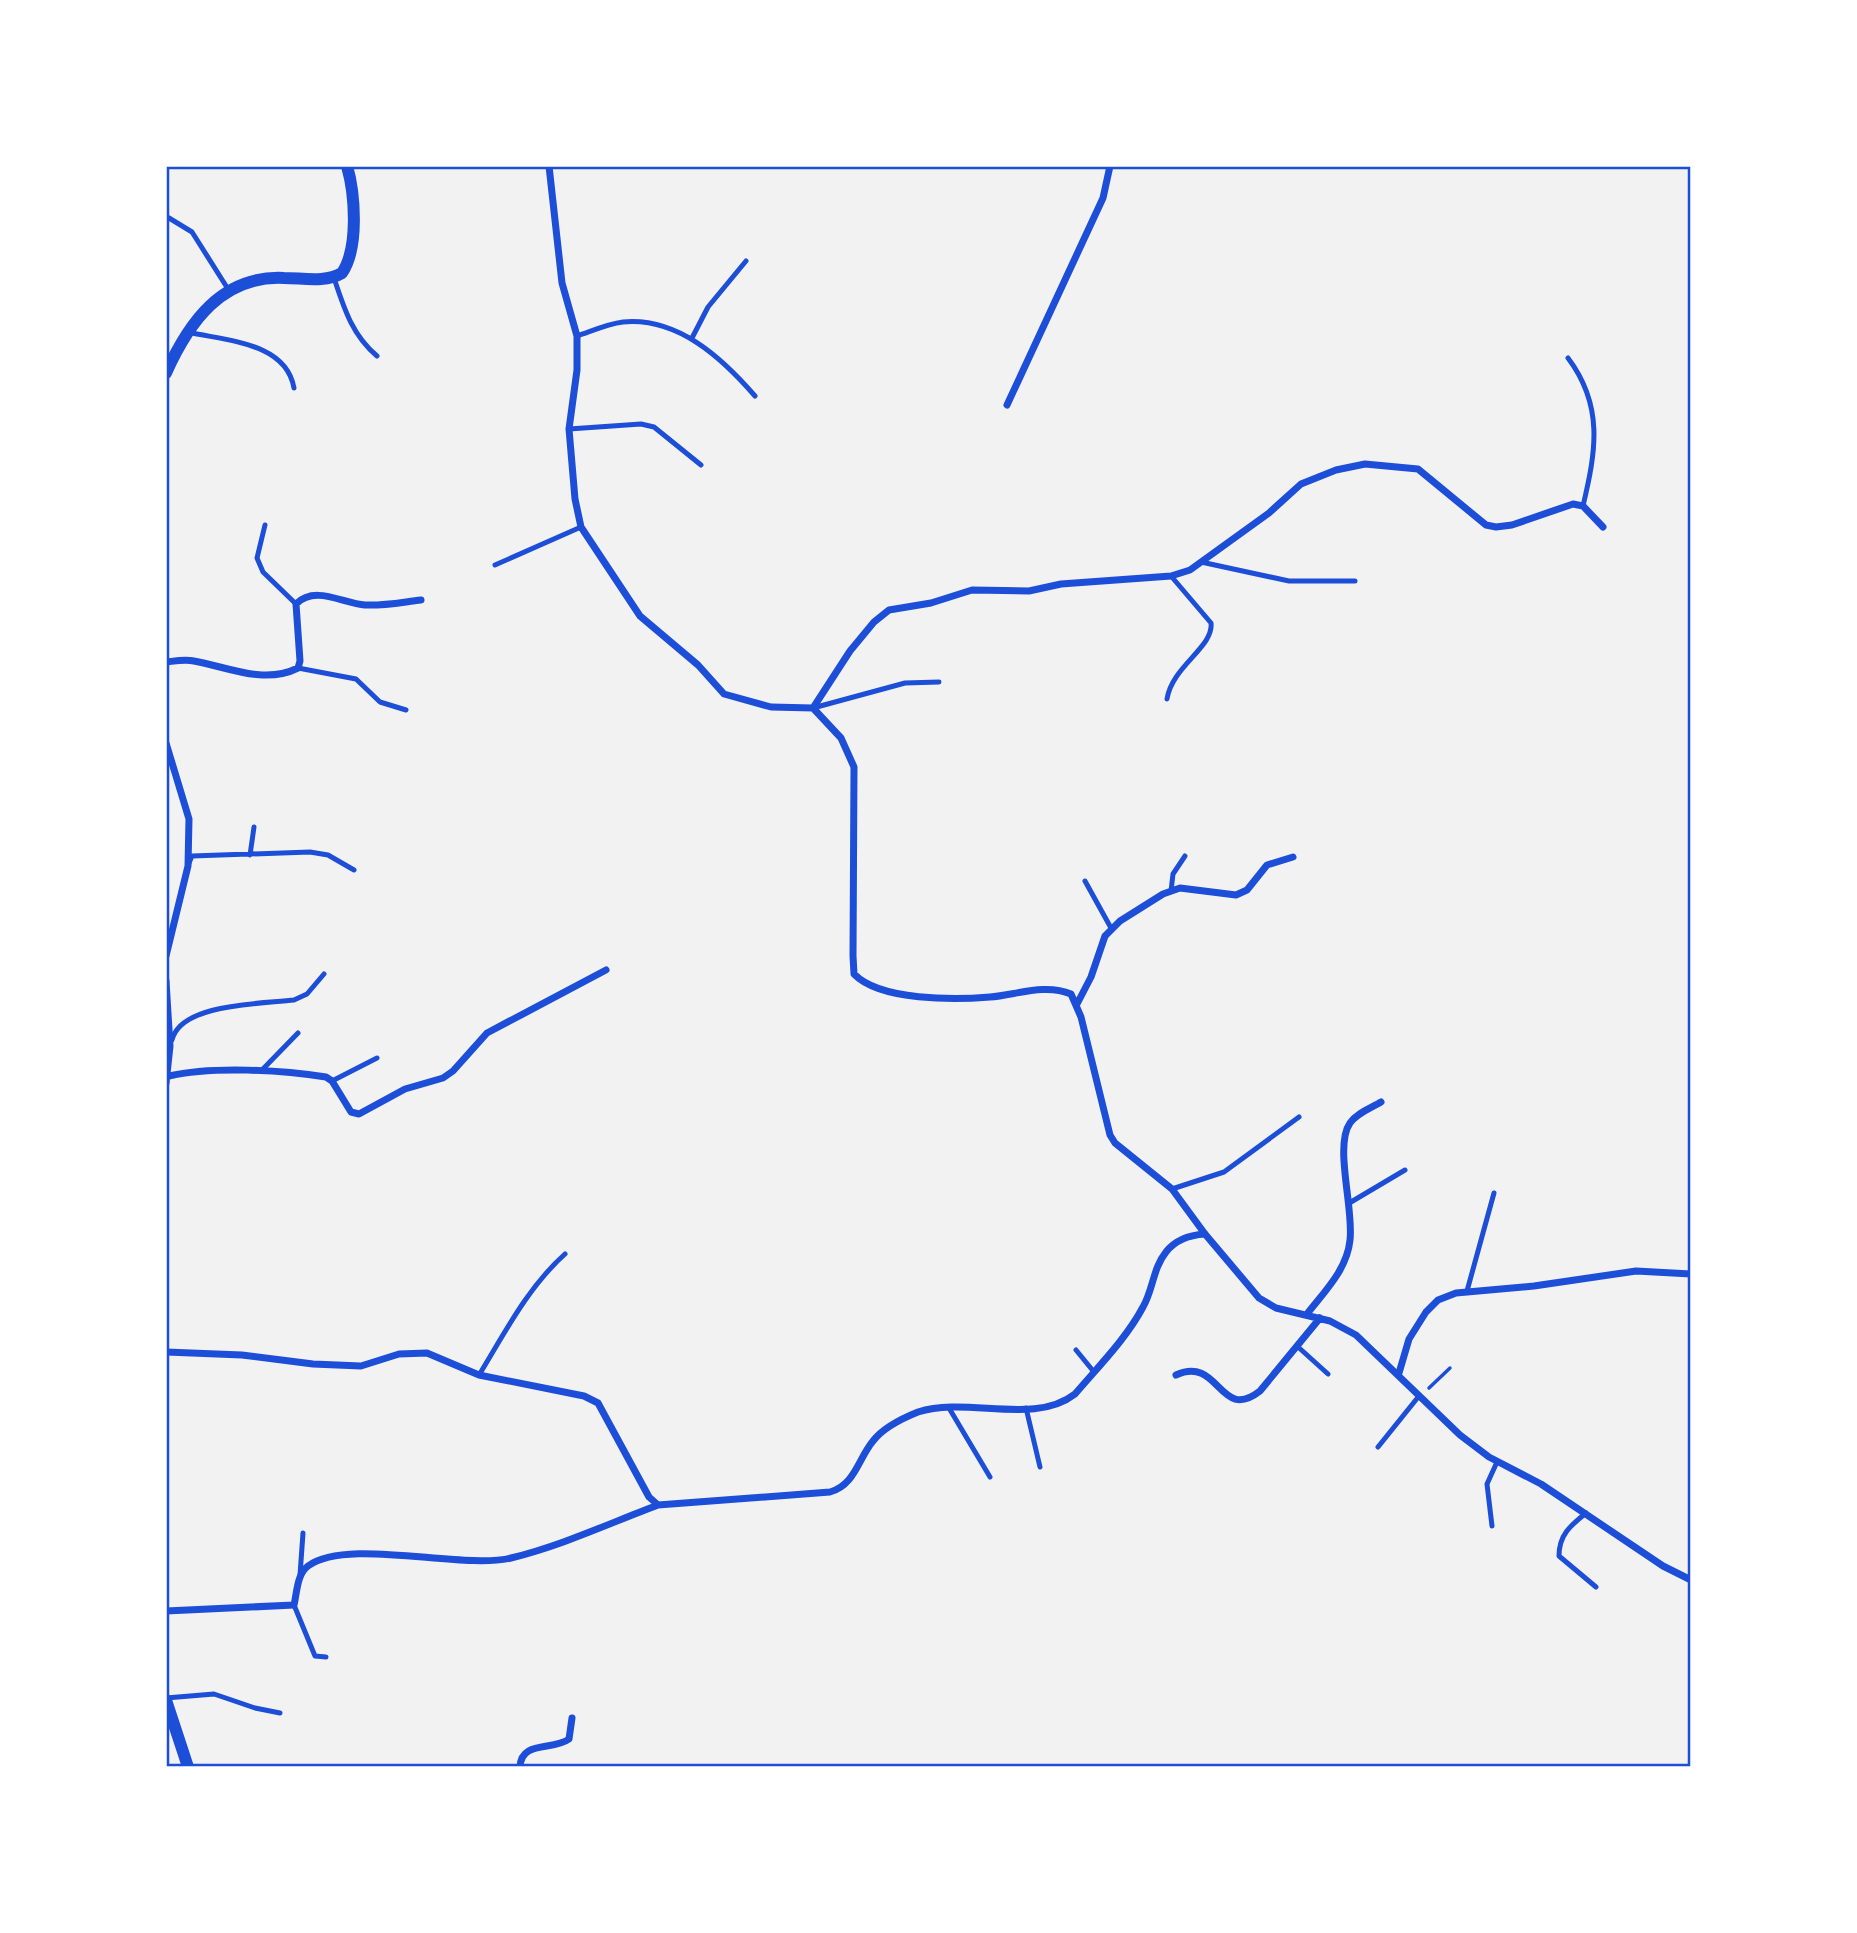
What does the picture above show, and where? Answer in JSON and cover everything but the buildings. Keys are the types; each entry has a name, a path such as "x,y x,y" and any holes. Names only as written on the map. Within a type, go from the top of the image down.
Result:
{"street":[{"path":"166,373 188,332 228,289 244,281 265,277 334,278 342,273 349,263 352,229 347,166"},
{"path":"549,166 562,283 577,336 577,370 569,429 575,499 581,527 640,616 698,665 724,694 771,707 813,708 841,738 855,767 854,974 870,986 915,997 964,998 1062,990 1070,993 1077,1004 1110,1135 1115,1143 1172,1189 1205,1234 1259,1298 1276,1308 1320,1318 1356,1335 1399,1373 1460,1435 1497,1462 1541,1484 1663,1566 1691,1580"},
{"path":"1007,405 1103,198 1110,166"},
{"path":"813,708 850,652 874,622 889,610 931,603 972,590 1029,591 1061,584 1080,585 1171,576 1190,570 1269,513 1301,484 1336,470 1365,464 1418,469 1486,525 1512,525 1573,504 1583,506 1603,527"},
{"path":"166,662 191,660 235,673 290,672 298,668 296,604 303,597 317,594 364,605 421,600"},
{"path":"166,743 189,818 189,863 166,956"},
{"path":"1077,1004 1091,977 1105,936 1111,928 1180,888 1236,895 1247,890 1267,865 1293,857"},
{"path":"166,981 170,1046 167,1079 184,1072 308,1074 332,1081 351,1112 359,1114 405,1088 443,1078 453,1071 487,1033 606,970"},
{"path":"1307,1314 1331,1284 1347,1257 1351,1202 1343,1156 1344,1138 1349,1124 1357,1115 1381,1102"},
{"path":"166,1611 294,1605 300,1577 308,1566 345,1556 402,1554 482,1563 510,1559 658,1505 842,1489 874,1439 918,1412 949,1408 1055,1407 1065,1402 1094,1372 1143,1307 1158,1264 1166,1252 1175,1243 1190,1235 1205,1234"},
{"path":"1399,1373 1409,1339 1426,1312 1438,1300 1466,1291 1534,1286 1636,1271 1691,1274"},
{"path":"1176,1375 1190,1368 1198,1370 1230,1397 1239,1401 1248,1399 1260,1391 1320,1318"},
{"path":"166,1352 242,1355 313,1364 361,1366 399,1354 427,1353 479,1375 584,1396 598,1403 649,1497 658,1505"},
{"path":"166,1699 188,1767"},
{"path":"520,1767 520,1757 525,1751 563,1744 569,1739 572,1718"}],"lane":[{"path":"169,218 192,232 228,289"},
{"path":"692,338 708,307 746,261"},
{"path":"334,278 348,318 362,343 377,356"},
{"path":"577,336 626,322 669,329 692,338 727,363 755,396"},
{"path":"188,332 254,347 278,357 292,376 294,388"},
{"path":"1568,358 1584,379 1594,420 1592,469 1583,506"},
{"path":"569,429 641,424 654,427 701,465"},
{"path":"265,524 257,558 263,572 296,604"},
{"path":"495,565 581,527"},
{"path":"1201,562 1289,581 1355,581"},
{"path":"1167,699 1171,680 1208,640 1212,631 1211,623 1171,576"},
{"path":"298,668 356,679 380,702 406,710"},
{"path":"813,708 905,683 939,682"},
{"path":"250,855 254,827"},
{"path":"189,863 192,856 328,855 354,870"},
{"path":"1171,891 1173,874 1185,856"},
{"path":"1085,881 1111,928"},
{"path":"170,1046 175,1027 185,1020 203,1012 294,1000 307,993 324,974"},
{"path":"259,1073 298,1033"},
{"path":"332,1081 377,1058"},
{"path":"1172,1189 1224,1172 1299,1117"},
{"path":"1351,1202 1405,1170"},
{"path":"1466,1291 1494,1193"},
{"path":"479,1375 513,1318 552,1266 565,1254"},
{"path":"1297,1346 1328,1374"},
{"path":"1076,1350 1094,1372"},
{"path":"1378,1447 1419,1396"},
{"path":"949,1408 990,1477"},
{"path":"1026,1408 1040,1467"},
{"path":"1492,1526 1488,1484 1497,1462"},
{"path":"1586,1513 1566,1530 1559,1544 1559,1556 1596,1587"},
{"path":"300,1577 303,1533"},
{"path":"294,1605 310,1648 315,1656 326,1657"},
{"path":"166,1699 214,1694 255,1709 280,1713"}],"path":[{"path":"1419,1396 1450,1368"}]}
